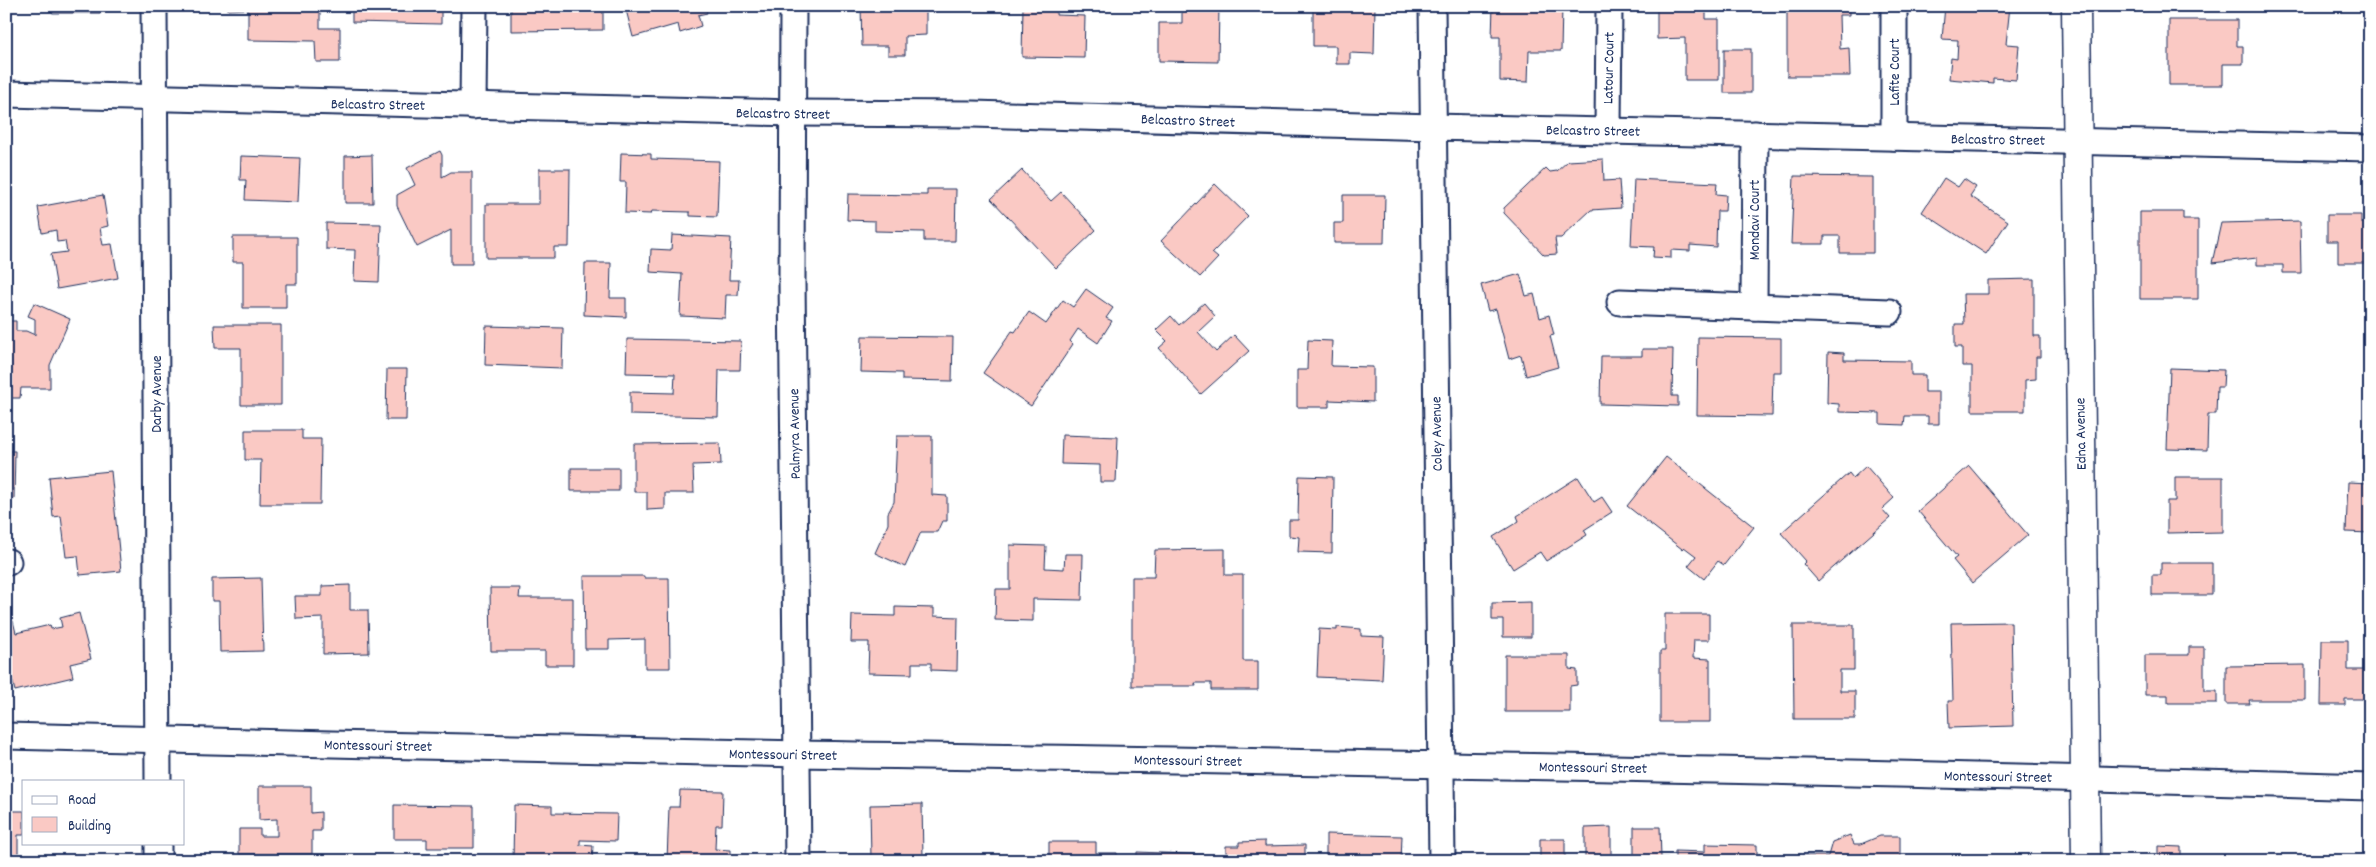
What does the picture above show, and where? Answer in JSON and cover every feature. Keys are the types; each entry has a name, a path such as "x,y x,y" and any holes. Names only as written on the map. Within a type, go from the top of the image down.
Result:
{"street":[{"name":"Darby Avenue","path":"154,6 158,780"},
{"path":"473,106 474,6"},
{"name":"Palmyra Avenue","path":"793,6 798,861"},
{"name":"Coley Avenue","path":"1432,6 1442,861"},
{"name":"Latour Court","path":"1608,130 1609,6"},
{"name":"Lafite Court","path":"1894,6 1894,137"},
{"name":"Edna Avenue","path":"2076,6 2076,141 2086,861"},
{"name":"Belcastro Street","path":"6,94 793,113 973,114 1433,127 2370,148"},
{"name":"Mondavi Court","path":"1754,307 1755,134"},
{"path":"1620,302 1889,312"},
{"name":"Montessouri Street","path":"6,736 797,754 1441,763 2085,778 2370,787"},
{"path":"158,844 158,861"}],"building":[{"path":"53,6 100,6 100,13 53,13"},
{"path":"228,6 320,6 320,28 340,28 340,62 316,62 315,41 248,40 248,9 228,10"},
{"path":"352,6 441,6 441,24 352,22"},
{"path":"511,6 603,6 603,30 511,31"},
{"path":"625,6 705,6 707,13 698,15 701,26 680,33 678,24 633,37"},
{"path":"861,6 926,6 926,35 905,36 905,55 888,55 888,46 862,46"},
{"path":"1023,6 1057,6 1056,15 1085,16 1084,58 1022,57"},
{"path":"1182,6 1219,6 1218,62 1159,61 1159,23 1182,23"},
{"path":"1313,6 1375,6 1374,54 1350,53 1350,64 1336,64 1336,46 1313,46"},
{"path":"1493,6 1562,6 1561,51 1529,51 1528,82 1500,81 1500,37 1492,37"},
{"path":"1657,6 1706,6 1706,19 1719,19 1719,80 1685,80 1685,38 1657,39"},
{"path":"1787,6 1849,6 1849,15 1839,15 1840,49 1849,48 1850,76 1787,76"},
{"path":"1945,6 2010,6 2006,44 2019,45 2016,80 1993,78 1993,83 1949,79 1951,58 1957,59 1958,40 1942,39"},
{"path":"2313,6 2336,6 2336,10 2313,10"},
{"path":"2364,11 2370,11 2370,39 2364,39"},
{"path":"2169,20 2237,20 2237,46 2243,46 2243,64 2223,64 2223,85 2169,85"},
{"path":"1724,49 1751,49 1751,93 1724,93"},
{"path":"440,151 442,155 442,177 451,172 472,172 472,264 451,264 451,230 417,247 397,206 397,195 415,185 407,168"},
{"path":"621,153 651,154 651,159 719,161 717,217 690,216 690,212 652,211 651,214 625,213 626,182 620,182"},
{"path":"372,155 373,203 345,203 345,156"},
{"path":"241,156 300,158 298,202 245,200 246,180 240,180"},
{"path":"1603,159 1604,181 1619,180 1621,208 1591,210 1561,238 1555,238 1557,254 1544,255 1504,213 1504,208 1546,168 1550,172 1557,171 1568,161"},
{"path":"539,169 570,169 569,247 554,247 554,258 486,258 486,204 539,204"},
{"path":"1022,170 1051,201 1061,192 1096,230 1056,268 991,199"},
{"path":"1794,176 1873,177 1873,253 1840,253 1840,236 1824,236 1824,244 1791,244"},
{"path":"1944,178 1958,187 1964,179 1976,187 1970,196 2008,221 1986,254 1922,212"},
{"path":"1634,179 1717,183 1716,194 1726,195 1725,211 1717,211 1716,247 1690,245 1690,251 1671,250 1671,258 1653,257 1654,247 1631,246"},
{"path":"1215,184 1248,216 1212,253 1218,258 1200,277 1161,241"},
{"path":"927,189 956,189 955,241 924,241 924,232 875,231 875,221 847,220 848,194 927,195"},
{"path":"103,195 108,226 100,228 103,245 112,244 118,278 57,289 51,254 67,252 65,241 57,242 56,230 42,233 38,207"},
{"path":"1343,195 1385,195 1384,243 1334,243 1334,223 1343,223"},
{"path":"2140,212 2183,212 2183,220 2198,220 2198,299 2140,299"},
{"path":"2327,215 2361,215 2361,223 2370,223 2370,263 2338,263 2338,241 2327,241"},
{"path":"2300,221 2301,273 2283,273 2283,265 2257,265 2257,258 2212,263 2221,223"},
{"path":"326,223 381,224 379,282 354,281 355,250 326,249"},
{"path":"672,235 731,238 729,280 739,280 738,295 726,295 725,318 680,316 682,274 650,272 651,249 671,250"},
{"path":"233,237 297,237 297,284 286,284 286,308 243,308 243,262 233,262"},
{"path":"585,263 611,263 610,298 626,298 626,317 584,315"},
{"path":"1520,274 1526,296 1534,294 1540,318 1549,315 1554,335 1550,336 1558,367 1526,376 1521,355 1509,359 1496,309 1488,311 1481,285"},
{"path":"2034,279 2034,336 2040,336 2040,357 2036,357 2036,379 2025,380 2025,411 1972,411 1972,366 1962,366 1962,347 1955,347 1955,324 1964,324 1963,294 1988,294 1988,280"},
{"path":"1086,289 1113,308 1106,318 1112,321 1098,343 1078,329 1070,341 1073,344 1031,406 983,373 1012,331 1015,332 1029,312 1046,324 1063,300 1073,307"},
{"path":"34,303 70,319 50,365 50,388 21,388 20,398 6,398 6,321 16,321 16,331 26,331 35,335 35,319 28,316"},
{"path":"1204,303 1215,316 1198,332 1216,352 1234,335 1249,351 1201,394 1159,348 1167,341 1156,330 1171,316 1179,325"},
{"path":"214,325 281,325 281,405 241,405 241,348 215,348"},
{"path":"486,326 563,328 562,368 485,365"},
{"path":"862,336 953,337 952,381 902,380 902,373 861,372"},
{"path":"1698,337 1781,338 1781,372 1773,372 1772,416 1697,415"},
{"path":"627,339 741,341 740,370 719,370 718,417 630,415 630,392 674,393 675,374 626,373"},
{"path":"1308,340 1332,341 1331,366 1373,367 1373,402 1329,400 1329,407 1297,407 1297,370 1307,370"},
{"path":"1642,349 1673,349 1672,396 1678,396 1678,406 1600,404 1601,356 1642,356"},
{"path":"1828,352 1844,353 1844,360 1911,361 1911,375 1925,375 1925,392 1939,392 1939,424 1928,424 1928,416 1905,416 1904,425 1880,424 1880,413 1839,412 1839,404 1827,403"},
{"path":"2170,368 2224,370 2223,387 2217,387 2216,414 2208,414 2207,450 2167,449"},
{"path":"387,369 407,369 406,420 386,420"},
{"path":"245,430 302,430 302,439 321,439 320,504 260,504 261,460 245,460"},
{"path":"1062,435 1118,437 1116,482 1100,482 1100,465 1061,464"},
{"path":"897,436 932,436 932,495 947,496 947,521 942,521 937,532 921,532 905,567 875,553 888,524 888,513 894,502"},
{"path":"720,443 721,464 693,465 694,493 665,493 665,509 647,510 647,492 634,492 634,444"},
{"path":"6,451 15,451 14,499 6,499"},
{"path":"1666,457 1754,527 1724,565 1718,561 1704,579 1688,566 1696,556 1684,547 1682,549 1627,506"},
{"path":"1866,466 1894,498 1882,509 1890,518 1818,581 1803,564 1806,561 1781,533 1849,473 1853,478"},
{"path":"1969,466 2028,535 1972,583 1953,560 1957,557 1918,511"},
{"path":"571,468 619,468 619,491 571,491"},
{"path":"111,471 121,571 80,575 78,556 66,557 61,516 53,517 49,477"},
{"path":"1299,476 1333,477 1332,553 1298,552 1299,537 1289,536 1289,520 1298,520"},
{"path":"1578,477 1594,502 1602,497 1612,512 1584,530 1587,535 1546,561 1540,552 1513,569 1493,537 1519,521 1517,516"},
{"path":"2175,477 2223,477 2223,532 2167,533 2167,501 2175,501"},
{"path":"2348,482 2370,483 2370,533 2346,532"},
{"path":"1010,545 1046,546 1045,568 1064,569 1065,554 1083,554 1082,600 1033,599 1033,621 995,620 996,589 1010,589"},
{"path":"1225,549 1225,575 1243,575 1243,661 1258,661 1258,690 1211,690 1211,683 1195,683 1196,686 1132,686 1132,577 1154,577 1155,550"},
{"path":"2161,563 2212,563 2212,595 2152,595 2152,575 2161,575"},
{"path":"584,576 669,578 670,668 645,668 645,639 609,640 609,649 585,649"},
{"path":"261,578 263,651 220,652 219,601 212,601 212,579"},
{"path":"350,585 350,610 368,610 369,653 323,654 323,618 296,619 295,596 322,596 322,586"},
{"path":"490,588 520,588 519,598 573,598 573,665 545,665 545,651 491,651"},
{"path":"1531,602 1531,637 1503,637 1503,620 1492,620 1492,603"},
{"path":"895,607 934,608 934,616 958,617 957,671 931,670 931,663 912,663 912,674 868,673 869,642 851,642 852,615 895,616"},
{"path":"79,613 91,659 70,664 73,677 15,691 6,656 6,622 13,621 16,633 50,625 51,629 62,627 60,618"},
{"path":"1665,614 1709,614 1709,640 1694,640 1693,658 1710,659 1710,722 1660,722 1660,651 1665,651"},
{"path":"2011,622 2013,726 1949,728 1948,701 1953,701 1951,623"},
{"path":"1793,625 1854,625 1854,670 1840,670 1840,691 1855,691 1855,719 1794,719"},
{"path":"1337,627 1361,629 1361,636 1384,637 1382,680 1317,677 1319,629 1337,630"},
{"path":"2322,640 2348,640 2348,670 2370,670 2370,699 2345,699 2345,705 2321,705"},
{"path":"2189,647 2204,647 2204,691 2217,691 2217,703 2168,703 2168,695 2145,695 2145,655 2189,655"},
{"path":"1505,655 1569,655 1569,669 1577,670 1577,685 1570,686 1570,712 1505,712"},
{"path":"2305,665 2305,700 2249,700 2250,704 2226,704 2226,666"},
{"path":"259,786 311,786 311,813 321,812 321,831 312,831 312,854 239,854 239,829 260,829 260,836 277,836 277,819 259,820"},
{"path":"680,790 723,791 722,825 716,825 715,849 730,850 730,861 667,861 669,807 679,807"},
{"path":"922,804 923,858 871,859 870,805"},
{"path":"394,805 474,806 474,848 427,848 427,839 394,839"},
{"path":"514,805 552,806 552,813 617,814 616,841 580,840 580,845 593,846 592,861 513,861"},
{"path":"6,811 22,811 22,835 18,835 18,861 6,861"},
{"path":"1611,827 1611,857 1634,857 1634,827 1660,827 1661,858 1668,858 1667,861 1585,861 1585,828"},
{"path":"1326,834 1402,836 1401,861 1326,861"},
{"path":"1850,835 1854,844 1861,844 1880,836 1900,836 1900,861 1795,861 1795,856 1828,856 1832,842"},
{"path":"1540,839 1565,839 1565,861 1532,861 1532,858 1540,858"},
{"path":"1265,841 1265,846 1305,845 1305,861 1226,861 1226,846 1239,846 1239,842"},
{"path":"1049,842 1096,842 1096,853 1117,853 1117,861 1049,861"},
{"path":"1705,844 1757,845 1757,861 1675,861 1675,851 1705,852"},
{"path":"2158,846 2181,847 2181,861 2158,861"},
{"path":"1137,852 1209,855 1209,861 1137,861"}]}
